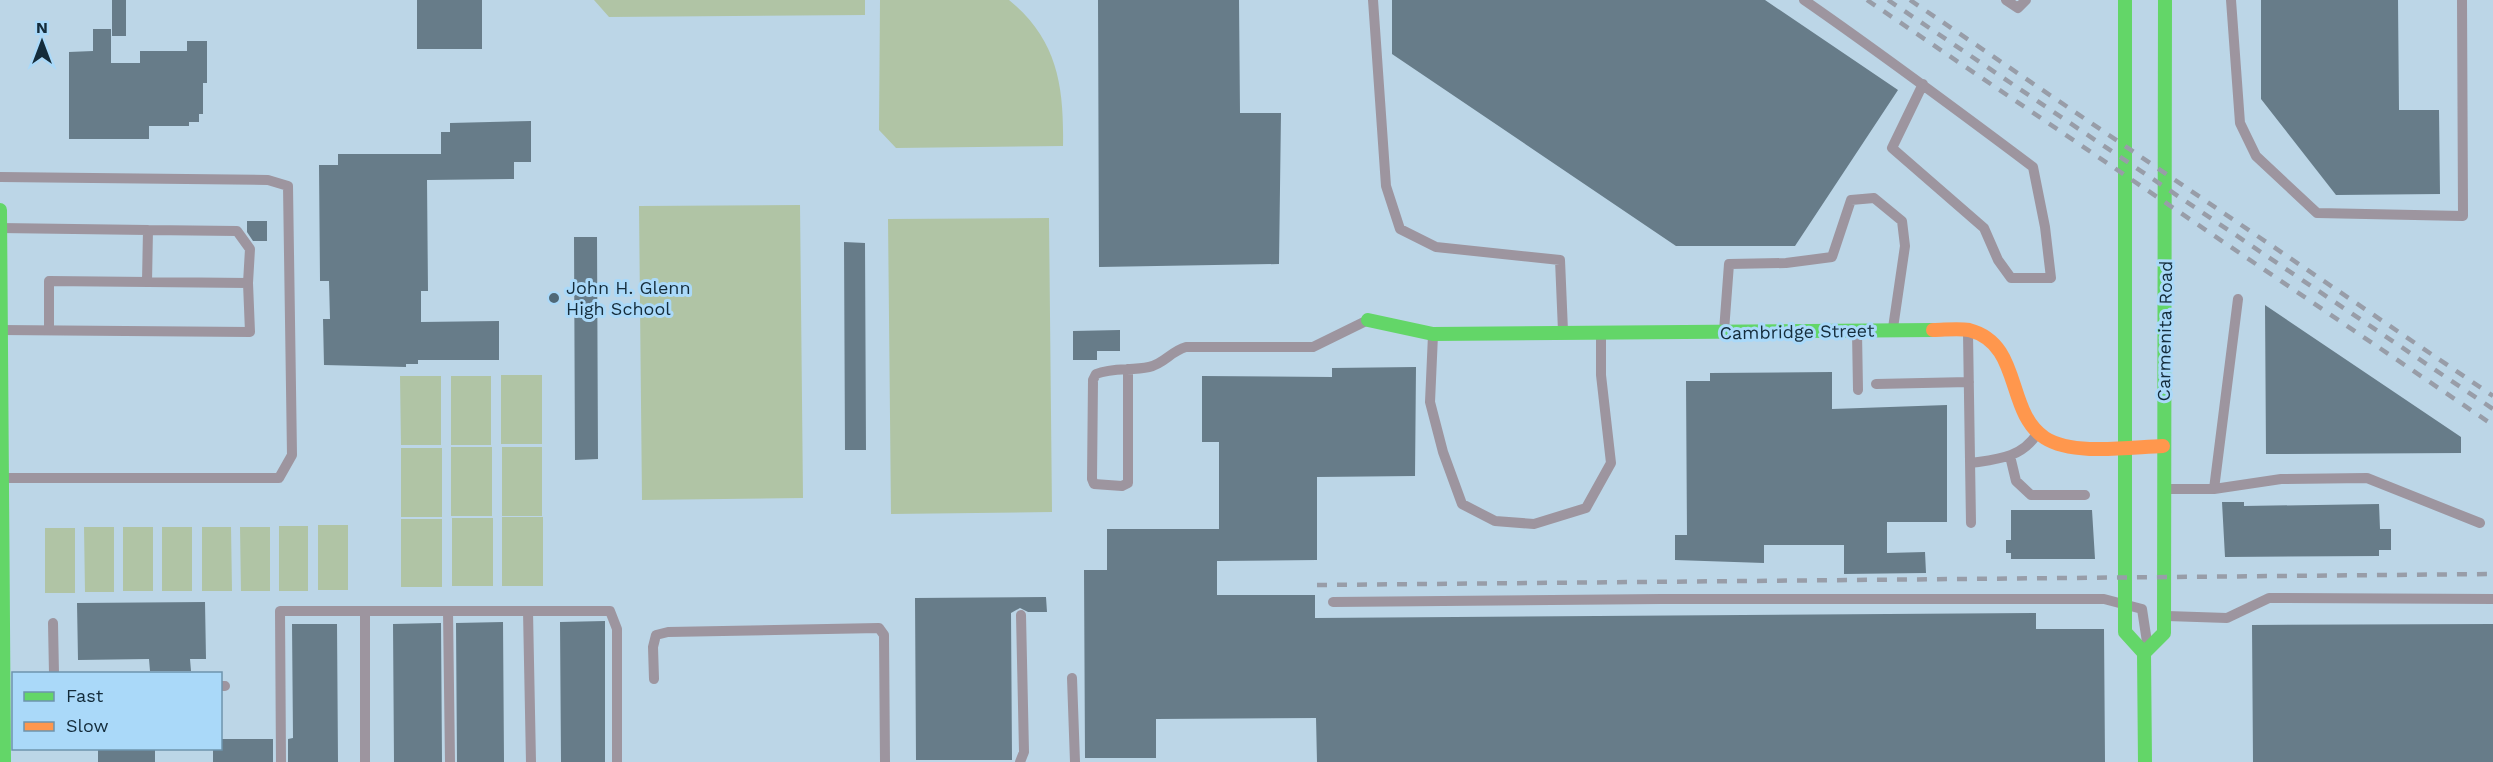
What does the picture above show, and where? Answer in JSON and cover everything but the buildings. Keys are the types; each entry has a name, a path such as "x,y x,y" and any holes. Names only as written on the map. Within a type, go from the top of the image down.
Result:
{"street":[{"path":"2125,0 2127,239 2123,446 2125,633 2147,650 2145,762"},
{"name":"Carmenita Road","path":"2147,650 2164,633 2165,0"},
{"path":"0,210 2,478 8,681 4,762"},
{"name":"Cambridge Street","path":"1368,320 1433,334 1968,330 1996,344 2010,368 2026,419 2037,434"},
{"path":"2037,434 2061,445 2163,446"}],"lane":[{"path":"1373,0 1386,186 1400,229 1436,247 1560,260 1563,334"},
{"path":"1804,0 1923,84 2032,167 2045,227 2051,278 2011,278 1998,260 1984,228 1892,148 1923,84"},
{"path":"2006,0 2019,8 2026,0"},
{"path":"2230,0 2240,123 2256,156 2317,213 2463,216 2462,0"},
{"path":"0,177 268,180 288,186 292,454 279,478 2,478"},
{"path":"1724,332 1729,264 1786,263 1832,257 1851,200 1874,198 1902,221 1905,246 1893,331"},
{"path":"0,228 237,231 250,249 248,284 250,332 1,330"},
{"path":"147,282 154,230"},
{"path":"49,330 49,281 248,284"},
{"path":"2214,489 2238,299"},
{"path":"1128,369 1128,483 1122,486 1094,484 1092,479 1093,380 1096,374 1104,371 1149,367 1164,362 1174,350 1186,347 1313,346 1368,320"},
{"path":"1968,330 1971,523"},
{"path":"1857,331 1858,390"},
{"path":"1433,334 1430,402 1443,452 1461,504 1495,521 1534,524 1586,508 1611,463 1602,375 1601,334"},
{"path":"1876,384 1969,382"},
{"path":"1971,463 2010,456 2030,445 2037,434"},
{"path":"2010,456 2016,480 2031,495 2085,495"},
{"path":"2163,489 2214,489 2281,479 2367,478 2480,523"},
{"path":"1333,602 1661,598 2104,599 2125,605"},
{"path":"2164,616 2227,618 2269,598 2493,599"},
{"path":"281,762 280,611 610,611 617,629 617,762"},
{"path":"364,611 365,762"},
{"path":"448,611 450,762"},
{"path":"528,611 531,762"},
{"path":"1020,762 1024,752 1021,615"},
{"path":"53,623 54,672"},
{"path":"654,678 653,647 656,635 668,632 879,628 884,635 885,762"},
{"path":"1072,678 1075,762"}],"green space":[{"path":"594,0 865,0 865,15 609,17"},
{"path":"880,0 1009,0 1038,31 1055,66 1062,104 1063,146 896,148 879,130"},
{"path":"800,205 803,498 642,500 639,206"},
{"path":"1049,218 1052,512 891,514 888,219"},
{"path":"501,375 542,375 542,444 501,444"},
{"path":"400,376 441,376 441,445 401,445"},
{"path":"451,376 491,376 491,445 451,445"},
{"path":"451,447 492,447 492,516 451,516"},
{"path":"502,447 542,447 542,516 502,516"},
{"path":"401,448 442,448 442,517 401,517"},
{"path":"502,517 543,517 543,586 502,586"},
{"path":"452,518 493,518 493,586 452,586"},
{"path":"401,519 442,519 442,587 401,587"},
{"path":"318,525 348,525 348,590 318,590"},
{"path":"279,526 308,526 308,591 279,591"},
{"path":"84,527 114,527 114,592 85,592"},
{"path":"123,527 153,527 153,591 123,591"},
{"path":"162,527 192,527 192,591 162,591"},
{"path":"202,527 231,527 232,591 202,591"},
{"path":"240,527 270,527 270,591 241,591"},
{"path":"45,528 75,528 75,593 45,593"}],"railway":[{"path":"1867,0 2493,425"},
{"path":"1888,0 2493,409"},
{"path":"1910,0 2493,396"},
{"path":"1317,585 2493,574"}],"traffic: fast":[{"path":"2125,0 2125,632 2144,653 2145,762"},
{"path":"2144,653 2164,633 2165,0"},
{"path":"0,210 4,762"},
{"path":"1368,320 1433,334 1933,330"}],"traffic: slow":[{"path":"1933,330 1969,330 1986,338 1998,349 2006,363 2024,412 2032,426 2045,438 2057,444 2086,449 2163,446"}],"place":[{"name":"John H. Glenn High School","path":"554,298"}]}
